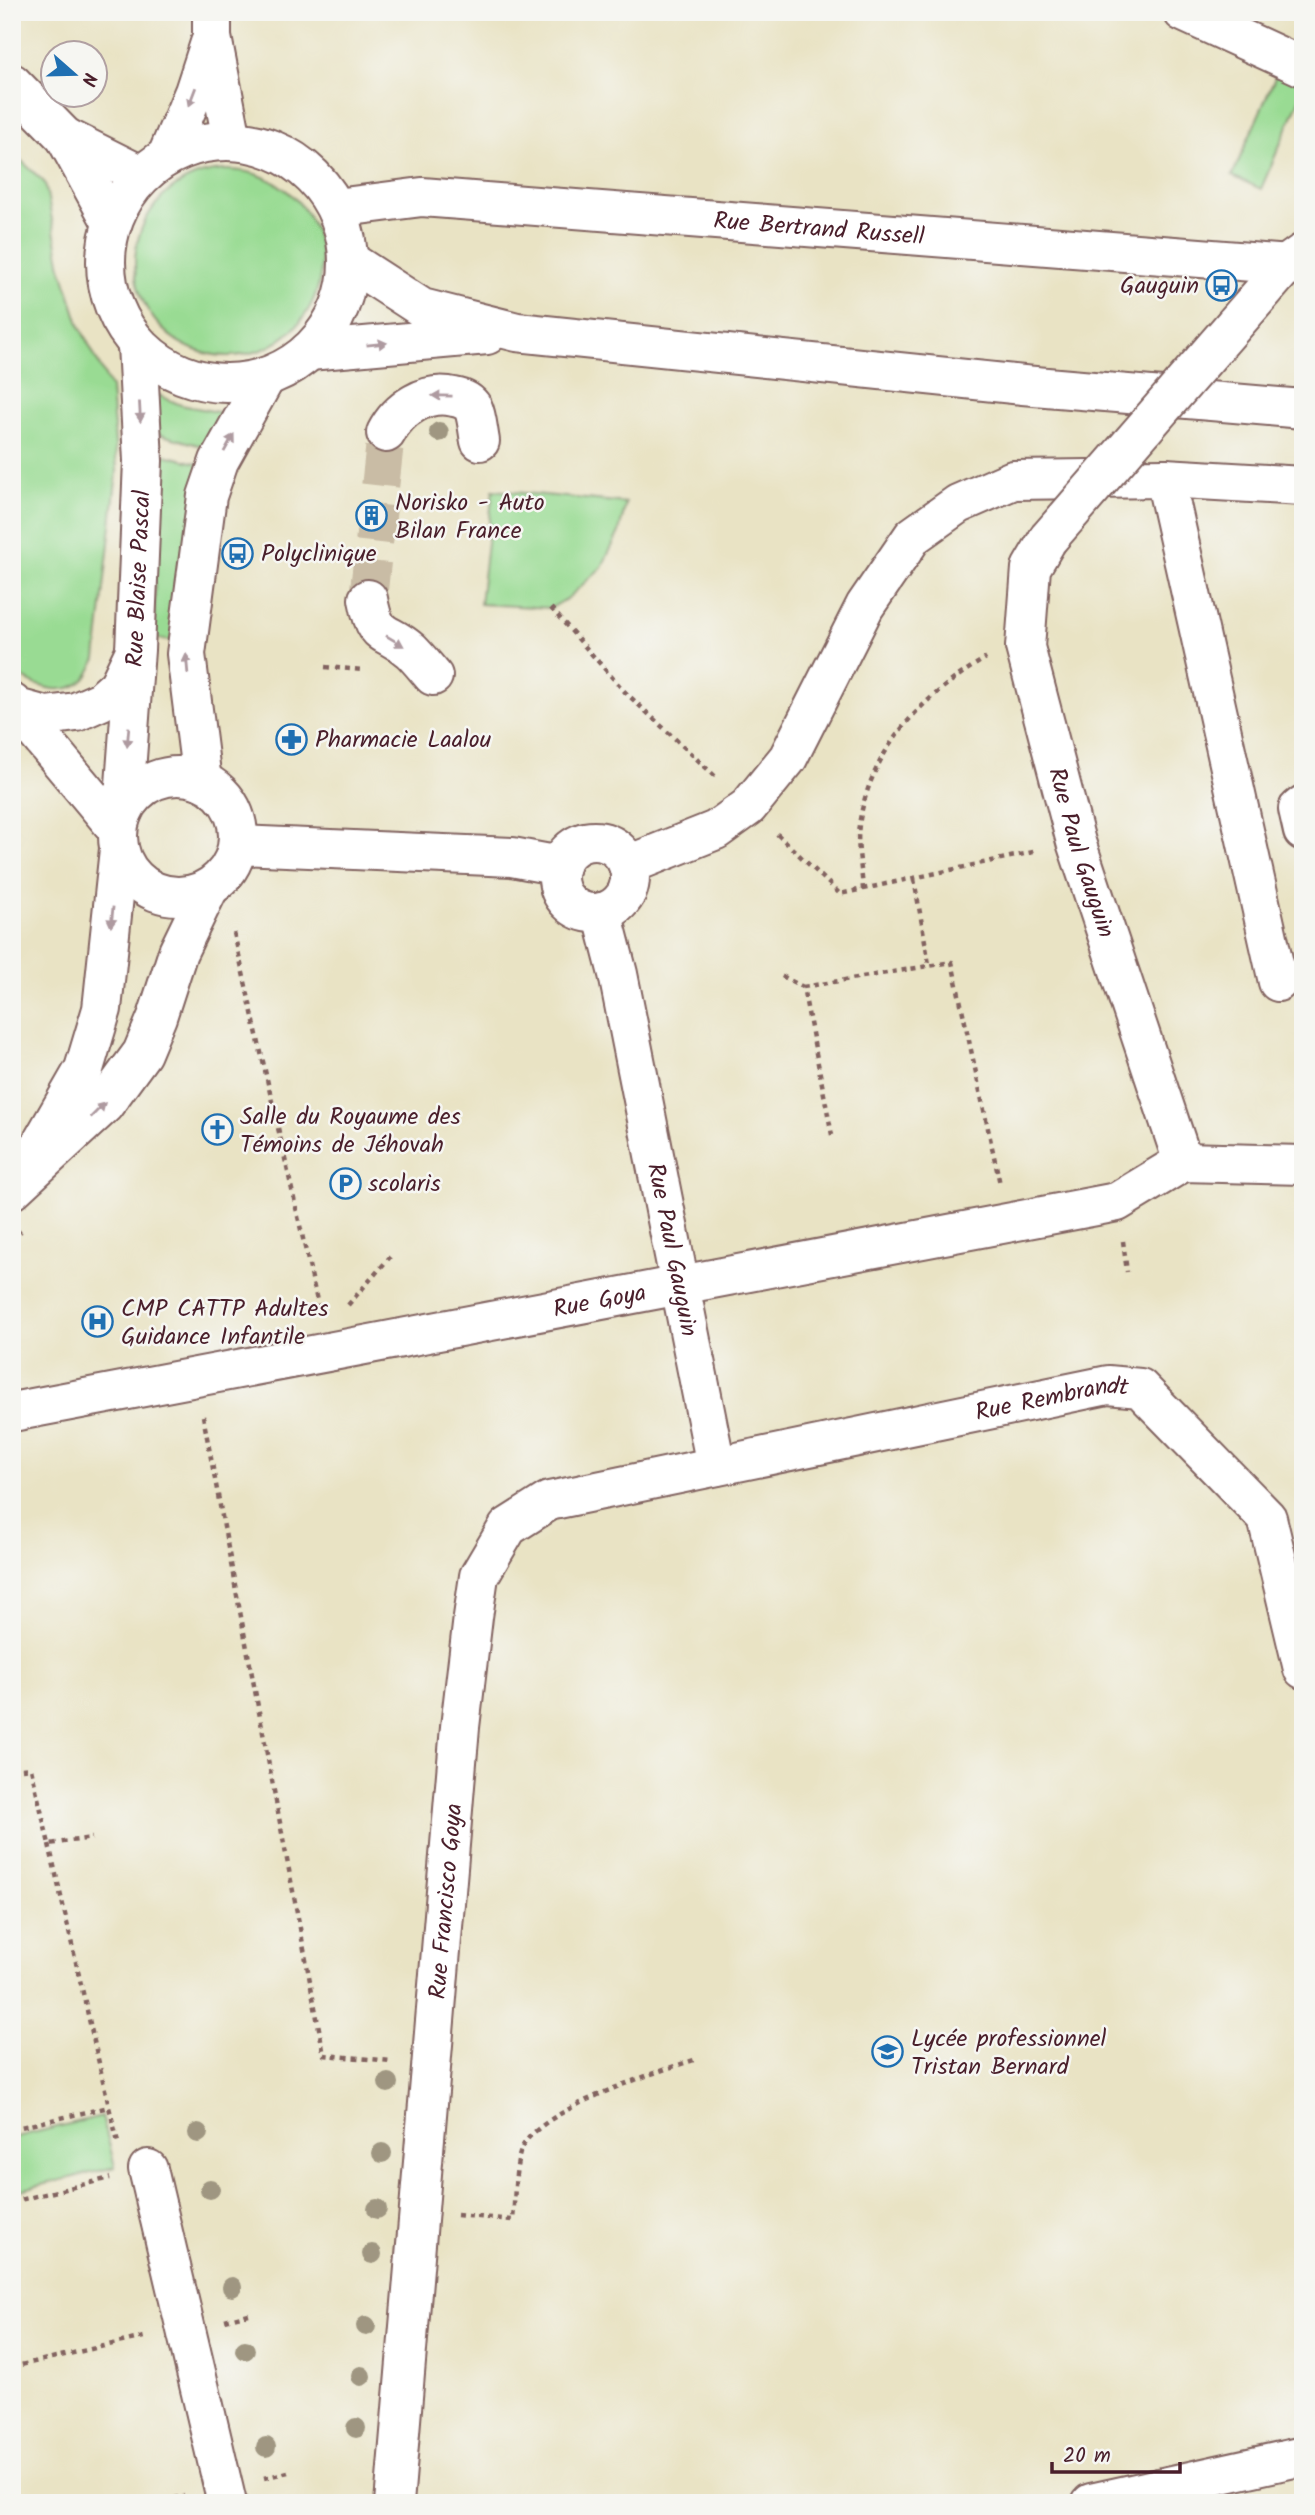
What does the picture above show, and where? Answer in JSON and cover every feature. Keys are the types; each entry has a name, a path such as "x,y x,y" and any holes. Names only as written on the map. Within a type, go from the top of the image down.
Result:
{"street":[{"path":"1183,12 1303,67"},
{"path":"212,25 232,140"},
{"path":"65,137 154,166 199,144 232,140 263,146 293,160 318,181 335,208 344,233 348,260 344,294 331,325 309,351 289,366 266,377 232,383 196,380 164,366 136,344 118,317 108,287 106,255 112,223 124,197 154,166 194,92 212,25"},
{"path":"12,83 65,137 112,223"},
{"name":"Rue Bertrand Russell","path":"335,208 422,197 1297,261"},
{"path":"348,260 422,308 517,332 1023,385 1303,409"},
{"name":"Rue Paul Gauguin","path":"1183,1162 1076,842 1026,647 1031,568 1048,539 1234,325 1297,261"},
{"path":"309,351 517,332"},
{"name":"Rue Blaise Pascal","path":"12,1189 57,1120 84,1069 102,1009 135,650 143,461 136,344"},
{"path":"202,781 186,653 206,496 215,473 266,377"},
{"path":"386,433 391,424 423,398 442,394 462,399 472,408 480,440"},
{"path":"628,865 716,830 748,807 788,758 865,606 913,536 958,504 1013,481 1165,478 1303,486"},
{"path":"1165,478 1278,982"},
{"path":"368,599 373,624 386,637 410,650 433,676"},
{"path":"15,705 46,716 76,712 101,701 118,687 135,650"},
{"path":"15,705 120,831"},
{"path":"175,776 202,781 219,791 231,807 237,825 223,870 191,895 173,897 154,892 138,882 126,867 120,831 133,796 148,784 175,776"},
{"path":"1303,804 1298,809 1303,831"},
{"path":"594,840 615,847 628,865 628,888 622,899 602,912 581,910 564,897 559,887 560,866 572,847 594,840"},
{"path":"223,870 512,857 560,866"},
{"name":"Rue Blaise Pascal","path":"12,1189 104,1105 142,1052 157,1017 178,952 223,870"},
{"name":"Rue Paul Gauguin","path":"602,912 716,1465"},
{"path":"1183,1162 1303,1165"},
{"name":"Rue Goya","path":"12,1412 195,1377 326,1342 681,1285 1117,1202 1183,1162"},
{"name":"Rue Rembrandt","path":"716,1465 1108,1385 1140,1388 1267,1518 1303,1670"},
{"name":"Rue Francisco Goya","path":"394,2503 460,1727 479,1576 508,1527 549,1501 716,1465"},
{"path":"137,2171 185,2328 228,2503"},
{"path":"1091,2503 1303,2456"}],"path":[{"path":"863,890 859,826 875,771 889,741 937,691 985,659 1026,647"},
{"path":"223,870 326,1342"},
{"path":"914,879 929,964"},
{"path":"782,976 803,986 951,962 1009,1222"},
{"path":"803,986 832,1135"},
{"path":"326,1342 390,1257"},
{"path":"195,1377 324,2056 431,2065"},
{"path":"12,1770 31,1768 110,2107 137,2171 12,2202"},
{"path":"49,1844 92,1838"},
{"path":"418,2213 513,2220 520,2151 531,2132 625,2082 694,2060"},
{"path":"12,2129 110,2107"},
{"path":"12,2367 249,2314"}],"green space":[{"path":"1277,73 1303,84 1303,91 1261,189 1232,176"},
{"path":"12,152 45,183 61,267 80,327 111,388 117,471 96,659 85,679 77,685 58,689 28,681 12,670"},
{"path":"228,170 263,178 279,186 293,198 305,212 313,228 321,263 313,298 305,314 293,328 279,340 263,348 228,356 193,348 177,340 163,328 151,314 143,298 135,263 143,228 151,212 163,198 177,186 193,178"},
{"path":"153,393 181,405 228,414 209,448 155,433"},
{"path":"157,453 200,464 171,641 154,638"},
{"path":"493,490 626,503 619,532 602,567 568,598 551,608 480,604"},
{"path":"102,2116 115,2167 12,2192 12,2138"}],"tunnel":[{"path":"368,599 386,433"}],"place":[{"name":"Gauguin","path":"1222,285"},
{"name":"Norisko - Auto Bilan France","path":"372,516"},
{"name":"Polyclinique","path":"238,553"},
{"name":"Pharmacie Laalou","path":"292,739"},
{"name":"Salle du Royaume des Témoins de Jéhovah","path":"217,1130"},
{"name":"scolaris","path":"345,1183"},
{"name":"CMP CATTP Adultes Guidance Infantile","path":"98,1322"},
{"name":"Lycée professionnel Tristan Bernard","path":"888,2052"}]}
